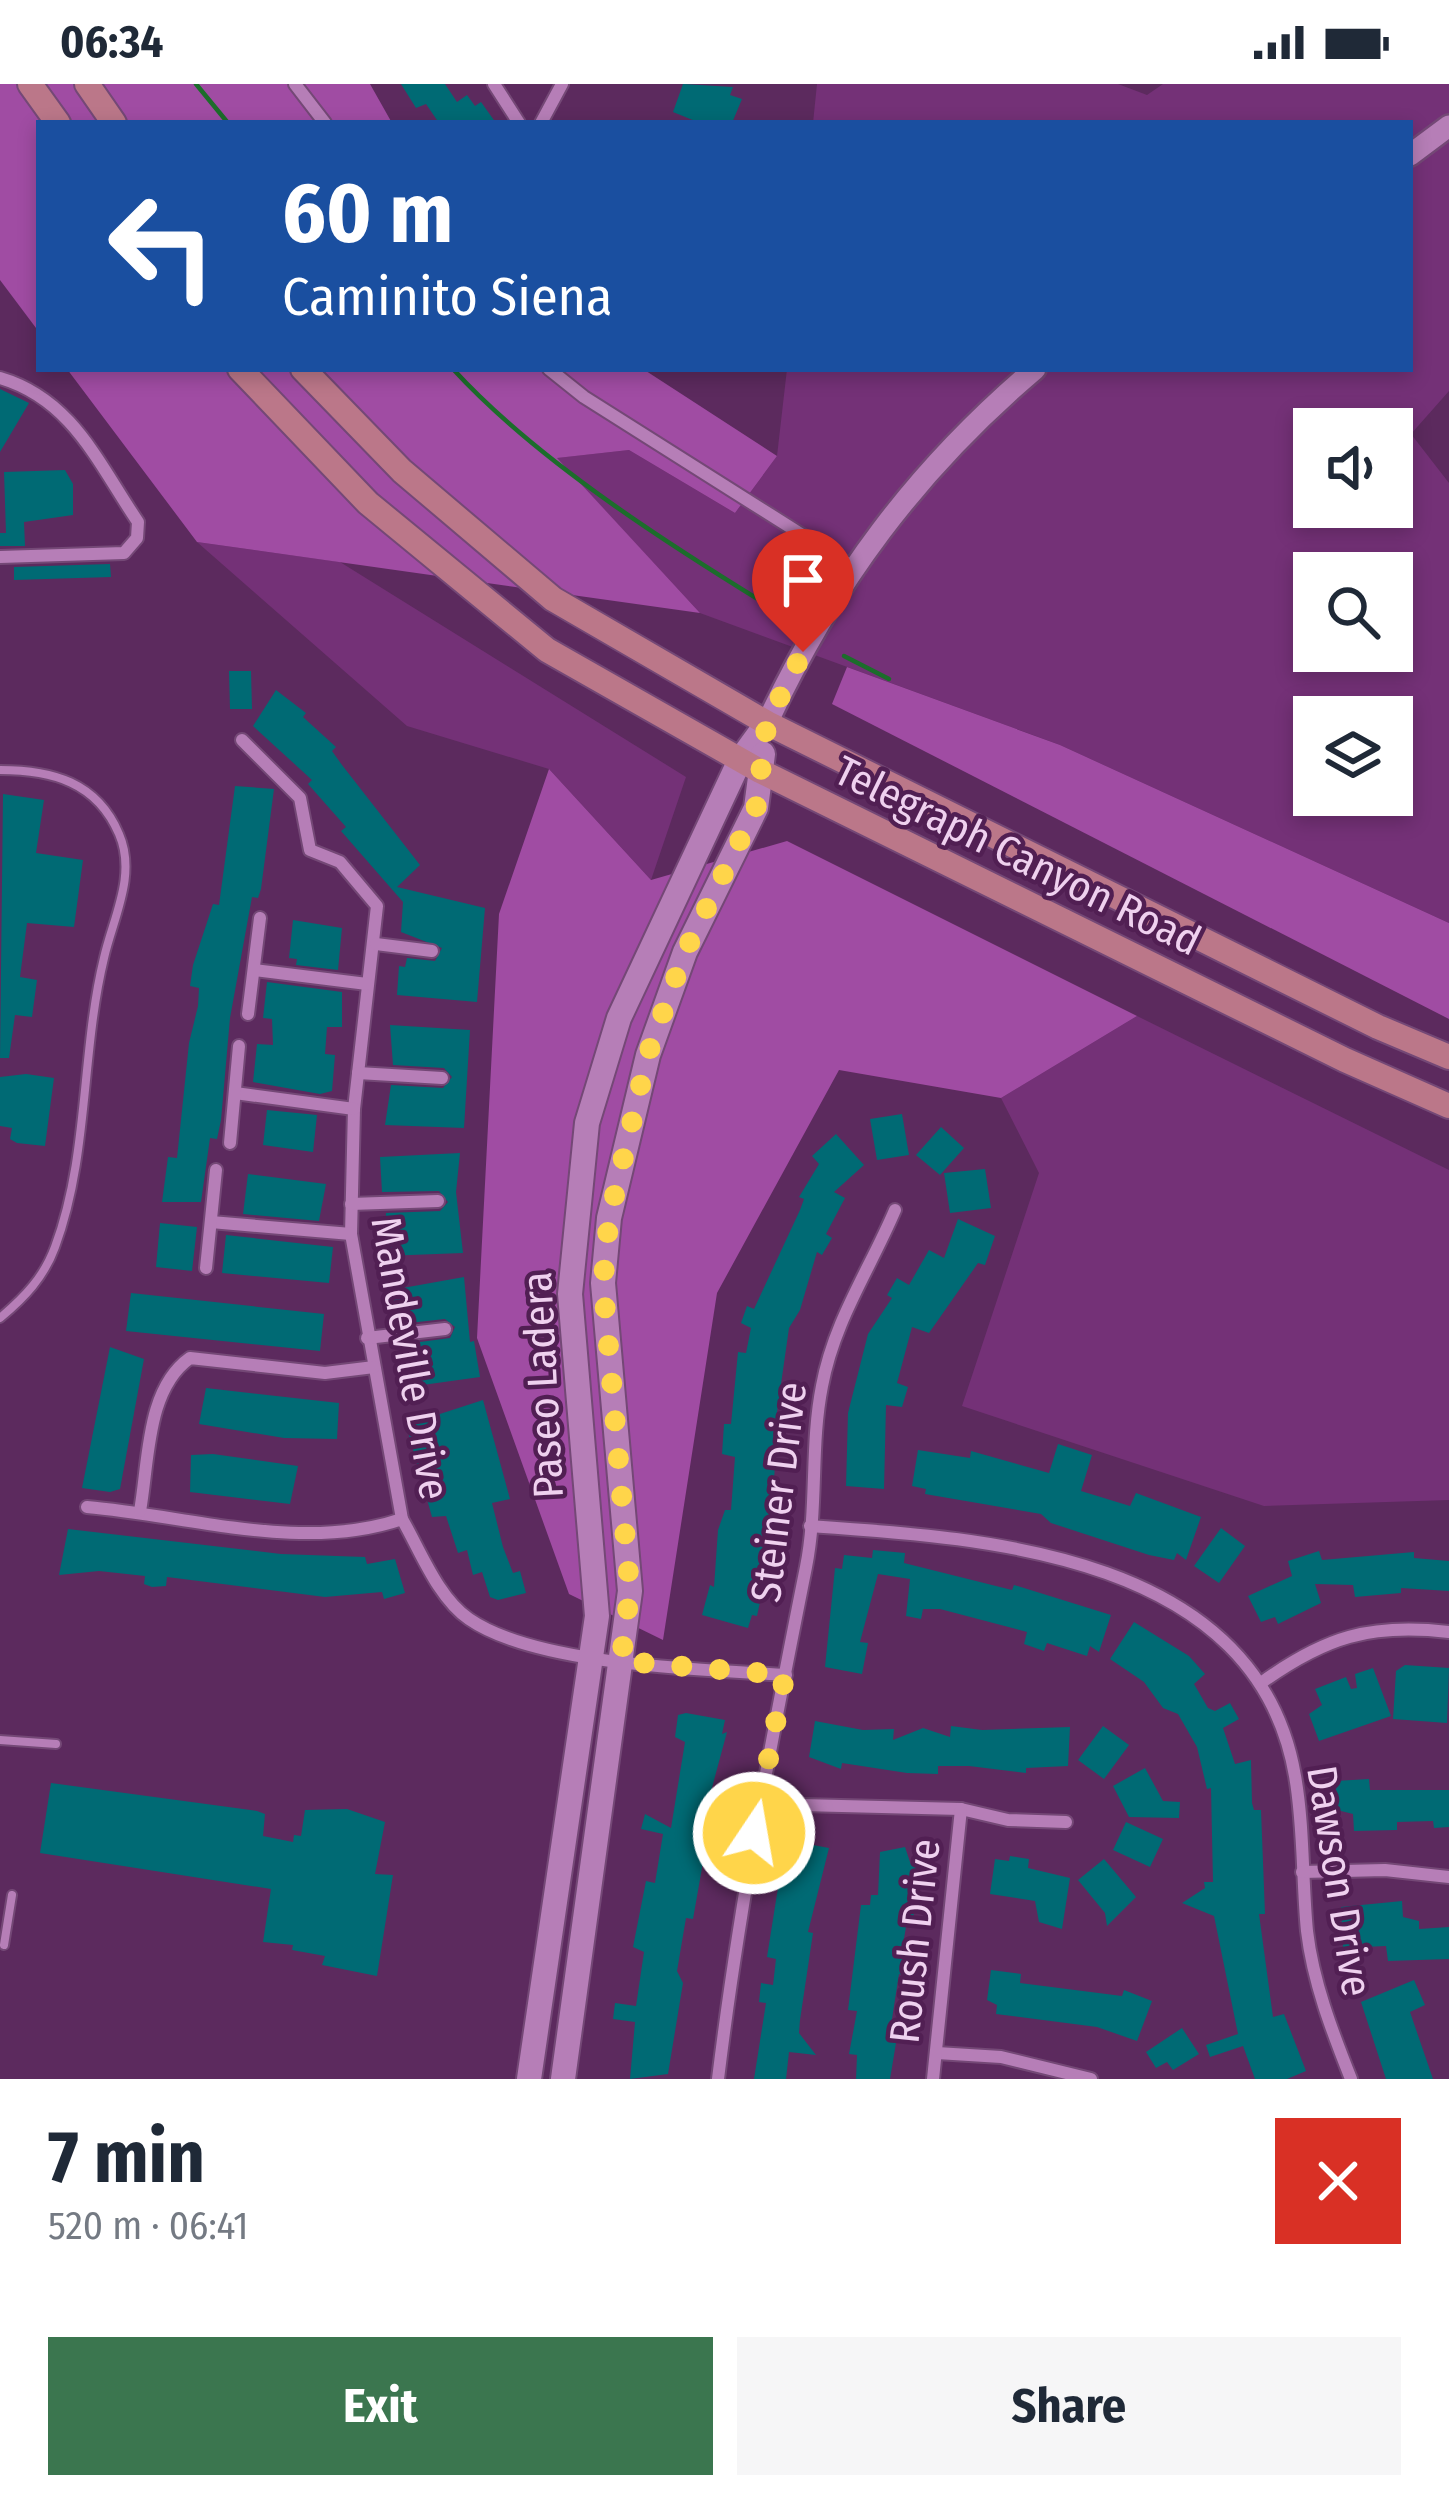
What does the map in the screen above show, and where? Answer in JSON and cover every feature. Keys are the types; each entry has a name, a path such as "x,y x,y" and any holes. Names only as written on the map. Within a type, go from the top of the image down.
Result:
{"main road":[{"path":"30,84 56,120"},
{"path":"87,84 112,120"},
{"name":"Telegraph Canyon Road","path":"243,372 368,503 547,650 750,765 1345,1060 1449,1106"},
{"name":"Telegraph Canyon Road","path":"306,372 402,471 554,599 767,723 1378,1028 1449,1057"},
{"name":"Paseo Ladera","path":"529,2079 597,1616 570,1294 586,1123 620,1018 767,723"},
{"name":"Paseo Ladera","path":"563,2079 630,1591 603,1283 609,1219 648,1054 685,952 756,808 750,765"}],"street":[{"path":"295,84 323,120"},
{"path":"494,84 517,120"},
{"path":"543,120 562,84"},
{"path":"1413,153 1449,126"},
{"path":"554,372 605,411 853,567"},
{"name":"Paseo Ladera","path":"767,723 853,567 962,430 1031,372"},
{"path":"0,378 46,396 64,413 138,522 137,538 124,553 0,557"},
{"name":"Mandeville Drive","path":"242,740 300,798 310,850 340,862 377,906 354,1109 351,1234 403,1519 450,1599 468,1619 517,1639 592,1656 785,1675"},
{"path":"248,1014 260,917"},
{"path":"376,944 432,951"},
{"path":"254,970 367,983"},
{"path":"230,1143 239,1046"},
{"path":"358,1072 442,1078"},
{"path":"235,1093 354,1109"},
{"path":"206,1268 216,1170"},
{"path":"351,1204 437,1201"},
{"name":"Steiner Drive","path":"718,2079 738,1913 811,1526 812,1449 822,1382 859,1278 895,1210"},
{"path":"211,1222 351,1234"},
{"path":"368,1338 445,1329"},
{"path":"140,1511 160,1391 172,1371 190,1358 326,1373 374,1367"},
{"path":"88,1507 315,1534 362,1533 403,1519"},
{"name":"Dawson Drive","path":"811,1526 947,1535 1077,1564 1188,1611 1228,1643 1261,1683 1295,1774 1302,1872 1322,2002 1351,2079"},
{"path":"1261,1683 1310,1648 1366,1630 1449,1632"},
{"path":"761,1804 961,1809 1007,1820 1066,1822"},
{"name":"Roush Drive","path":"933,2079 961,1809"},
{"path":"1302,1872 1385,1870 1449,1877"},
{"path":"937,2053 1001,2056 1091,2079"}],"lane":[{"path":"0,770 39,770 86,790 107,812 127,860 99,979 66,1211 46,1271 0,1318"},
{"path":"0,1740 56,1744"},
{"path":"4,1946 12,1895"}],"shaded area":[{"path":"0,84 370,84 390,120 36,120 36,328 0,280"},
{"path":"817,84 1118,84 1147,95 1163,84 1449,84 1449,391 1413,432 1413,408 1293,408 1293,528 1413,528 1413,437 1449,483 1449,923 1060,745 700,613 556,458 629,450 735,513 777,456 787,372 1413,372 1413,120 813,120"},
{"path":"69,372 648,372 777,456 735,513 629,450 557,458 700,613 197,542"},
{"path":"197,542 340,562 686,777 651,880 549,769 407,726"},
{"path":"847,667 1060,745 1449,923 1449,1019 832,704"},
{"path":"549,769 651,880 787,841 1137,1016 1001,1098 839,1070 717,1293 663,1640 569,1594 477,1338 499,914"},
{"path":"1137,1016 1449,1170 1449,1500 1264,1506 962,1406 1039,1173 1001,1098"}],"building":[{"path":"401,84 445,84 457,102 467,95 475,106 481,102 494,120 437,120 426,104 416,108"},
{"path":"683,84 733,87 730,95 742,99 733,120 693,120 673,112"},
{"path":"0,389 29,403 0,452"},
{"path":"65,470 73,484 73,515 24,522 25,546 0,546 0,533 6,533 4,472"},
{"path":"110,564 111,577 14,580 14,567"},
{"path":"229,671 251,671 252,709 230,709"},
{"path":"276,690 306,713 303,717 336,747 332,751 420,865 397,887 485,908 477,1002 397,995 399,966 405,967 407,958 435,961 442,948 401,932 403,902 341,831 346,827 308,784 312,780 253,726"},
{"path":"235,786 274,789 261,889 258,898 252,897 230,1018 221,1120 217,1139 210,1138 201,1202 162,1202 168,1157 177,1158 189,1043 198,1006 199,988 190,986 193,965 213,904 219,905"},
{"path":"3,794 44,800 36,853 83,860 74,927 27,923 20,977 37,980 32,1017 15,1015 9,1058 0,1058"},
{"path":"293,920 342,928 338,970 296,965 297,959 289,958"},
{"path":"267,982 342,992 342,1027 327,1027 325,1054 335,1055 332,1091 320,1094 253,1082 257,1044 273,1045 272,1019 263,1018"},
{"path":"390,1025 470,1030 464,1128 385,1125 391,1085 443,1088 452,1077 444,1068 393,1065"},
{"path":"0,1077 54,1078 45,1146 17,1143 10,1139 12,1128 0,1126"},
{"path":"267,1110 317,1115 313,1152 263,1145"},
{"path":"902,1114 909,1155 877,1160 870,1119"},
{"path":"941,1127 964,1148 940,1175 916,1155"},
{"path":"836,1134 864,1165 834,1192 845,1198 826,1234 832,1238 822,1255 817,1252 800,1310 789,1328 773,1440 777,1440 767,1570 757,1616 752,1615 748,1628 702,1615 710,1585 714,1587 718,1530 725,1510 731,1510 735,1457 722,1454 724,1424 731,1424 738,1352 746,1353 751,1328 741,1323 747,1306 754,1309 800,1210 804,1199 799,1197 819,1164 812,1156"},
{"path":"460,1153 456,1192 463,1253 384,1256 386,1213 440,1211 448,1202 439,1191 382,1192 380,1157"},
{"path":"985,1169 991,1208 950,1213 944,1173"},
{"path":"248,1174 326,1184 319,1221 243,1214"},
{"path":"958,1219 995,1236 985,1265 978,1263 929,1333 912,1327 897,1383 908,1387 902,1407 886,1405 884,1489 846,1486 848,1413 868,1334 892,1298 887,1295 897,1278 909,1285 929,1250 944,1258"},
{"path":"160,1223 197,1227 192,1271 156,1267"},
{"path":"226,1235 333,1247 329,1283 222,1273"},
{"path":"464,1277 470,1342 474,1341 480,1377 401,1388 396,1353 406,1351 405,1344 450,1338 455,1327 445,1319 390,1325 386,1291"},
{"path":"131,1293 324,1314 320,1351 126,1331"},
{"path":"110,1347 144,1359 120,1489 110,1492 82,1488"},
{"path":"206,1388 339,1403 337,1439 284,1438 199,1424"},
{"path":"483,1400 510,1499 492,1503 503,1547 513,1573 520,1571 526,1593 498,1600 490,1597 482,1572 473,1575 467,1550 458,1553 446,1516 432,1517 406,1425"},
{"path":"1058,1444 1092,1455 1081,1491 1130,1506 1136,1493 1201,1517 1186,1560 1177,1553 1174,1560 1149,1555 1051,1523 1041,1514 925,1494 926,1489 912,1486 918,1450 970,1458 971,1451 1049,1473"},
{"path":"191,1455 298,1466 290,1504 190,1492"},
{"path":"1221,1528 1245,1546 1219,1583 1194,1566"},
{"path":"68,1529 281,1554 365,1557 367,1564 395,1559 405,1593 384,1599 382,1592 325,1597 167,1577 166,1586 152,1587 144,1584 145,1576 99,1571 59,1575"},
{"path":"873,1550 905,1553 904,1563 1012,1590 1014,1585 1111,1615 1099,1652 1090,1646 1087,1656 1047,1643 1044,1651 1024,1644 1027,1632 940,1609 923,1609 921,1619 906,1616 910,1579 878,1574 860,1642 868,1643 862,1674 825,1667 835,1568 842,1569 844,1555 872,1558"},
{"path":"1319,1551 1322,1560 1414,1552 1414,1558 1449,1561 1449,1591 1401,1588 1401,1593 1355,1597 1353,1585 1315,1584 1321,1603 1278,1624 1275,1617 1261,1622 1248,1596 1292,1576 1288,1561"},
{"path":"1134,1622 1189,1656 1205,1674 1194,1684 1208,1708 1215,1711 1230,1703 1239,1719 1223,1728 1235,1764 1251,1760 1252,1803 1254,1810 1261,1810 1265,1914 1259,1914 1273,2017 1284,2014 1306,2071 1287,2079 1255,2079 1243,2046 1210,2057 1206,2045 1238,2034 1214,1916 1182,1903 1205,1888 1204,1882 1213,1882 1211,1788 1207,1789 1197,1747 1178,1714 1163,1708 1144,1682 1110,1659"},
{"path":"1405,1665 1449,1668 1447,1723 1393,1719 1396,1671"},
{"path":"1373,1668 1391,1716 1319,1741 1309,1714 1322,1705 1315,1689 1346,1677 1351,1689 1357,1688 1355,1674"},
{"path":"678,1715 725,1720 722,1734 727,1732 706,1810 711,1817 693,1919 686,1918 677,1971 683,1983 668,2074 630,2079 635,2022 613,2019 615,2003 636,2006 644,1952 633,1947 646,1881 655,1883 663,1834 641,1829 645,1814 671,1828 685,1742 675,1737"},
{"path":"815,1721 863,1730 894,1729 893,1740 923,1728 950,1737 951,1726 982,1730 1070,1727 1068,1766 1026,1768 1026,1773 938,1766 938,1774 907,1773 842,1763 841,1769 809,1757"},
{"path":"1103,1726 1129,1745 1104,1779 1078,1760"},
{"path":"1145,1768 1163,1801 1180,1802 1179,1818 1129,1817 1113,1786"},
{"path":"1369,1779 1370,1790 1449,1790 1449,1827 1434,1828 1433,1821 1397,1822 1397,1830 1354,1831 1353,1814 1337,1810 1335,1781"},
{"path":"51,1783 257,1811 265,1814 263,1836 293,1842 294,1835 301,1836 305,1810 347,1809 385,1822 375,1874 393,1875 377,1976 322,1965 325,1956 292,1950 293,1945 263,1942 271,1889 40,1853"},
{"path":"1126,1822 1163,1839 1150,1867 1113,1850"},
{"path":"797,1842 829,1848 808,1932 813,1933 799,2033 816,2055 789,2052 786,2079 754,2079 766,2003 759,2002 761,1983 773,1985 776,1959 767,1957 777,1894 786,1850 793,1851"},
{"path":"905,1847 911,1865 916,1865 913,1927 906,1927 901,1956 909,1957 906,1976 899,1974 889,2038 896,2043 890,2079 856,2079 857,2055 849,2054 857,2011 848,2010 861,1905 870,1905 871,1895 878,1895 880,1852"},
{"path":"1010,1856 1029,1859 1028,1868 1070,1878 1062,1929 1039,1922 1035,1901 990,1894 995,1859 1009,1861"},
{"path":"1104,1859 1136,1897 1107,1926 1105,1913 1078,1880"},
{"path":"1402,1901 1403,1917 1419,1921 1419,1929 1449,1927 1449,1959 1388,1961 1386,1946 1343,1948 1341,1907"},
{"path":"991,1970 1021,1974 1020,1983 1122,1996 1124,1990 1152,2001 1137,2041 1097,2027 996,2014 997,2005 987,2000"},
{"path":"1414,1980 1425,2005 1410,2012 1433,2079 1386,2079 1361,2002"},
{"path":"1182,2028 1199,2054 1173,2070 1167,2062 1156,2068 1146,2052"}],"waterway":[{"path":"196,84 226,120"},
{"path":"456,372 567,471 787,617"},
{"path":"844,656 889,679"}],"route":[{"path":"754,1833 785,1675 621,1661 630,1591 603,1283 609,1219 629,1118 648,1054 685,952 756,808 767,723 803,652"}]}
